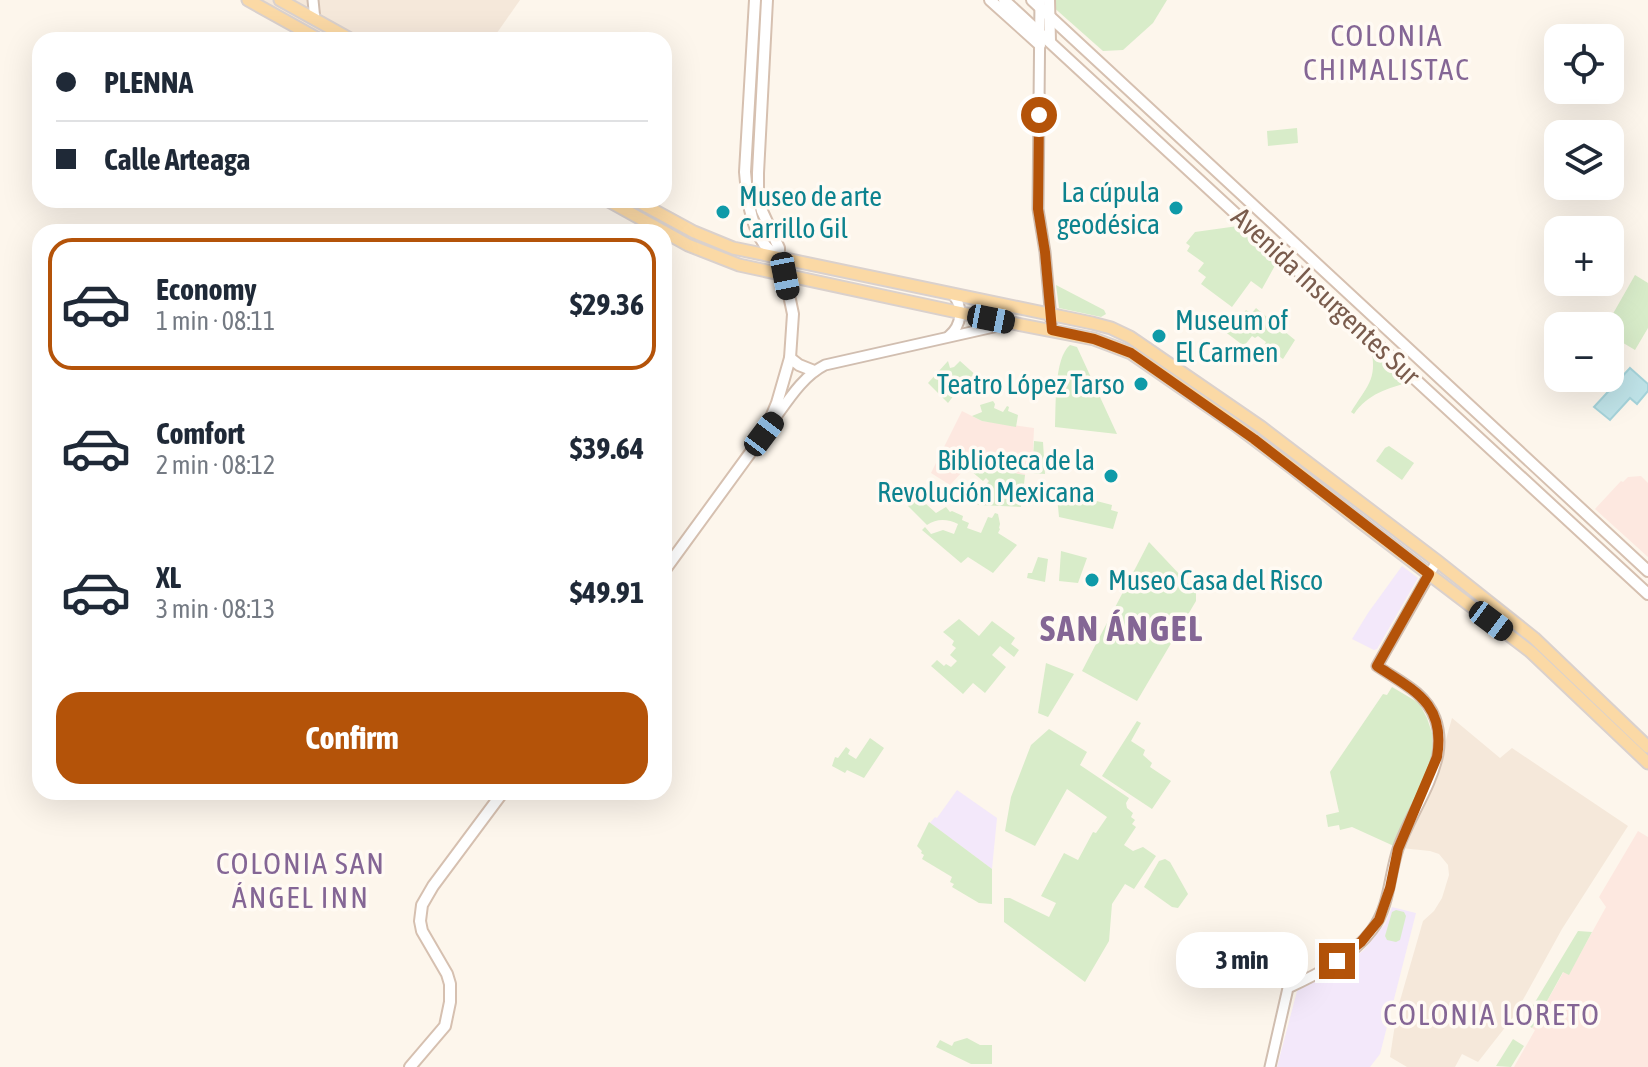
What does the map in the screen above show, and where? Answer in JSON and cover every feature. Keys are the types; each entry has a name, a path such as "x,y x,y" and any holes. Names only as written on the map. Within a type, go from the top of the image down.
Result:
{"main road":[{"path":"248,0 306,32"},
{"path":"280,0 337,32"},
{"path":"755,0 745,172 751,213 764,243 779,258"},
{"path":"672,560 764,434 790,358 793,314 779,248 762,211 758,194 767,0"},
{"path":"990,0 1012,13 1018,5"},
{"name":"Avenida Insurgentes Sur","path":"1040,2 1049,15 1648,571"},
{"name":"Avenida Insurgentes Sur","path":"1018,5 1045,43 1648,594"},
{"path":"1003,6 1045,43"},
{"path":"1045,43 1049,15"},
{"path":"748,113 762,113"},
{"path":"622,208 652,224"},
{"path":"650,208 714,242 733,248 1050,314 1121,332 1261,427 1437,561 1534,638 1648,747"},
{"path":"672,235 739,265 1094,339 1131,353 1283,460 1531,652 1648,763"},
{"path":"790,358 814,371"},
{"path":"410,1067 445,1026 450,1002 447,974 422,931 422,905 497,800"}],"street":[{"path":"313,0 315,20"},
{"path":"1040,2 1040,32"},
{"path":"1045,43 1038,209 1052,330"},
{"path":"946,337 957,328 960,313 958,301 952,294"},
{"path":"764,434 800,385 825,365 1011,323"},
{"path":"1270,1067 1288,988 1337,961 1374,928 1384,909 1398,849 1437,757 1440,745 1437,725 1422,696 1377,666 1437,561"}],"shaded area":[{"path":"256,0 520,0 498,32 314,32"},
{"path":"962,411 982,421 1034,428 1032,470 1026,470 1025,475 997,470 978,455 950,485 931,473"},
{"path":"1641,476 1648,483 1648,557 1595,509 1621,481"},
{"path":"1402,566 1418,578 1374,650 1352,639"},
{"path":"1452,718 1500,758 1512,748 1628,826 1562,929 1514,1016 1478,1062 1462,1054 1455,1067 1407,1067 1390,1057 1397,1011 1423,921 1442,898 1449,875 1448,865 1439,854 1401,848 1439,765"},
{"path":"957,790 997,818 992,869 930,823"},
{"path":"1638,831 1648,837 1648,1067 1514,1067 1564,971 1569,974 1606,907 1599,897"},
{"path":"1392,907 1416,913 1380,1054 1370,1067 1277,1067 1297,991 1364,950 1385,924"}],"green space":[{"path":"1051,0 1167,0 1153,23 1123,50 1103,51 1051,5"},
{"path":"1297,128 1298,143 1268,146 1267,131"},
{"path":"1238,226 1277,262 1262,289 1251,281 1232,307 1201,284 1206,277 1198,271 1204,263 1187,251 1190,246 1186,243 1195,232"},
{"path":"1635,275 1648,283 1648,328 1635,350 1624,343 1624,312 1614,312"},
{"path":"1056,285 1104,310 1106,314 1101,317 1059,308"},
{"path":"1256,308 1295,340 1283,359 1264,346 1266,342 1258,336 1252,336 1244,346 1224,331 1234,317 1232,323 1243,331 1248,325 1237,317 1246,310 1251,314"},
{"path":"1070,345 1077,347 1117,434 1055,427 1058,371"},
{"path":"1374,346 1410,382 1372,397 1354,414 1351,412 1372,376 1371,349"},
{"path":"948,361 950,368 960,361 979,378 971,394 958,390 948,403 928,383"},
{"path":"993,401 994,408 1003,412 1007,406 1008,411 1018,415 1016,427 982,421 972,416 982,412 980,405"},
{"path":"1034,441 1043,442 1045,474 1032,473"},
{"path":"1389,446 1414,463 1402,480 1376,461"},
{"path":"978,455 997,470 1025,475 1021,507 978,505 975,499 989,481 986,478 983,481 971,471 978,463 974,460"},
{"path":"917,496 936,513 946,507 950,512 963,516 962,520 969,523 967,528 981,533 988,517 998,514 998,533 1017,545 993,573 968,557 961,563 922,530 925,527 931,534 943,530 954,534 958,524 942,520 927,525 908,506"},
{"path":"1057,496 1081,497 1112,505 1111,510 1118,512 1113,529 1059,517"},
{"path":"1149,542 1196,592 1196,601 1137,701 1082,671"},
{"path":"1061,551 1087,558 1078,583 1059,581"},
{"path":"1038,557 1048,559 1045,582 1027,578"},
{"path":"959,619 979,636 992,621 1015,638 1011,644 1019,650 1014,657 1000,646 992,655 1006,667 985,693 973,683 963,694 931,666 937,660 951,667 957,661 950,655 956,648 952,645 954,641 943,632"},
{"path":"1046,663 1074,674 1048,717 1038,713"},
{"path":"1392,687 1419,703 1432,733 1433,750 1431,766 1396,847 1352,827 1340,830 1339,825 1328,827 1326,815 1339,812 1330,772 1383,694 1387,695"},
{"path":"1137,721 1141,723 1131,741 1145,750 1143,755 1152,763 1150,767 1171,781 1152,809 1102,776"},
{"path":"1049,729 1087,752 1080,765 1129,798 1127,808 1133,813 1131,817 1135,820 1132,824 1136,827 1124,845 1133,851 1143,847 1156,856 1134,889 1125,884 1112,904 1109,941 1085,982 1004,922 1004,898 1049,917 1056,903 1041,896 1064,853 1078,860 1093,832 1096,833 1107,817 1067,789 1035,846 1005,831 1011,797 1031,745"},
{"path":"870,738 884,748 864,778 832,766 835,757 838,758 846,747 850,750 848,754 856,759"},
{"path":"929,822 992,869 992,904 979,903 952,887 952,877 922,859 924,855 917,846"},
{"path":"1165,859 1170,862 1188,894 1178,908 1144,887 1159,861"},
{"path":"1392,912 1404,912 1406,916 1400,940 1396,942 1387,940 1385,936"},
{"path":"1578,931 1592,932 1569,975 1563,972 1532,1028 1523,1022"},
{"path":"967,1038 980,1045 992,1045 992,1064 971,1064 936,1047 940,1040 952,1046 954,1042"},
{"path":"1513,1039 1524,1046 1511,1067 1496,1066"}],"water":[{"path":"1630,368 1648,384 1648,391 1637,404 1630,398 1610,420 1594,407 1608,392 1624,392 1624,374"}],"place":[{"name":"La cúpula geodésica","path":"1176,208"},
{"name":"Museo de arte Carrillo Gil","path":"723,212"},
{"name":"Museum of El Carmen","path":"1159,336"},
{"name":"Teatro López Tarso","path":"1141,384"},
{"name":"Biblioteca de la Revolución Mexicana","path":"1111,476"},
{"name":"Museo Casa del Risco","path":"1092,580"}],"district":[{"name":"COLONIA CHIMALISTAC","path":"1387,52"},
{"name":"SAN ÁNGEL","path":"1122,628"},
{"name":"COLONIA SAN ÁNGEL INN","path":"301,880"},
{"name":"COLONIA LORETO","path":"1492,1014"}],"route":[{"path":"1039,115 1038,209 1052,330 1094,339 1131,353 1234,424 1429,574 1377,666 1422,696 1437,725 1440,745 1434,767 1398,849 1379,920 1361,942 1337,961"}]}
